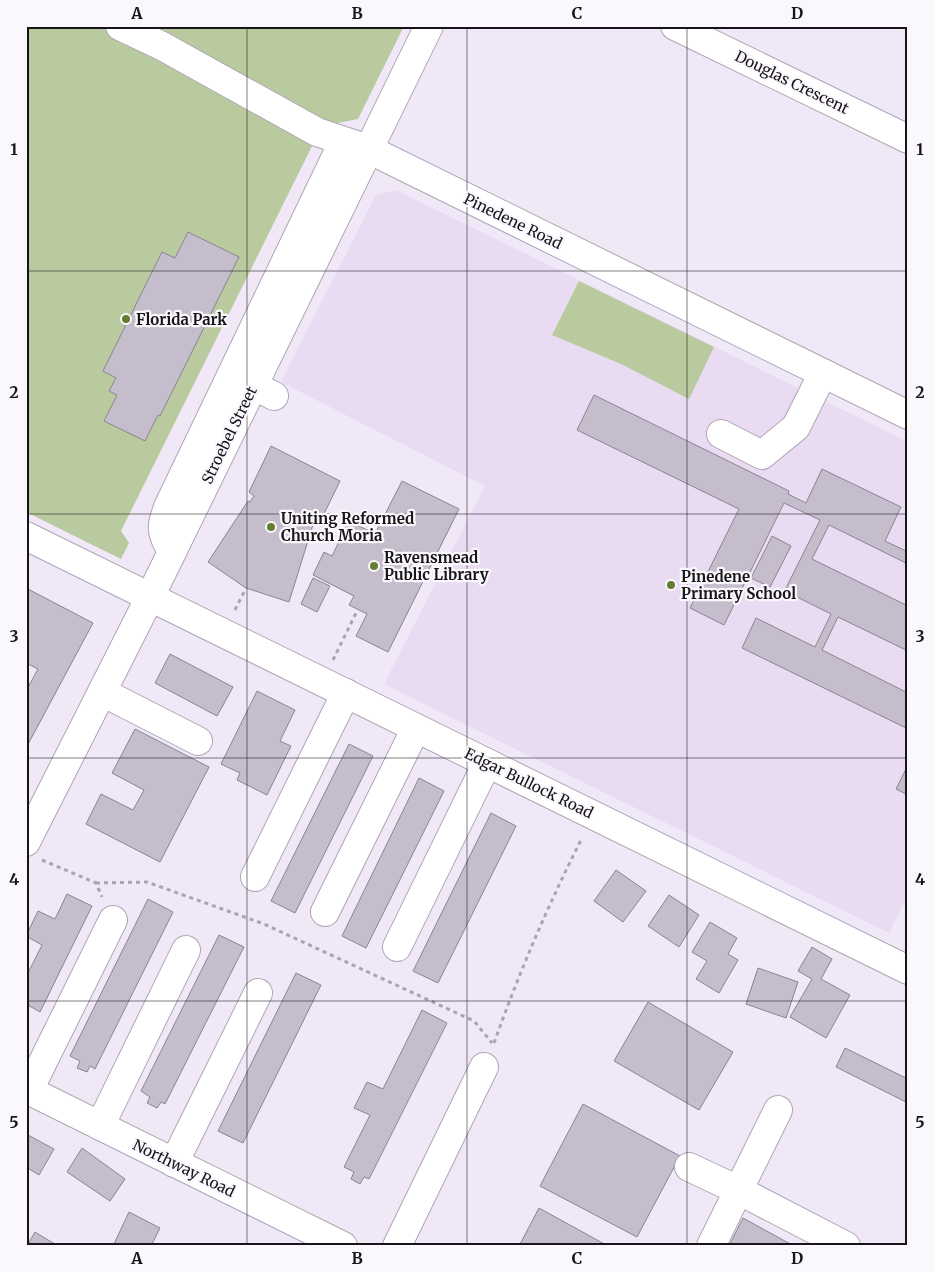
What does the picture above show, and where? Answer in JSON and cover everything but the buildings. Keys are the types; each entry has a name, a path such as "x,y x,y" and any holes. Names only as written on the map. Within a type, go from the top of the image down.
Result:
{"street":[{"name":"Pinedene Road","path":"120,26 162,46 317,132 356,146 908,415"},
{"name":"Stroebel Street","path":"31,850 102,692 172,552 264,390 356,146 428,26"},
{"name":"Douglas Crescent","path":"675,26 908,139"},
{"path":"172,552 162,533 163,521 168,507 356,146"},
{"path":"720,434 762,455 796,427 823,373"},
{"name":"Edgar Bullock Road","path":"26,536 908,970"},
{"path":"255,877 334,687"},
{"path":"102,692 198,741"},
{"path":"325,912 416,728"},
{"path":"397,947 487,762"},
{"path":"28,1090 113,920"},
{"path":"100,1126 186,950"},
{"path":"174,1162 258,993"},
{"path":"397,1246 484,1067"},
{"name":"Northway Road","path":"28,1090 343,1246"},
{"path":"712,1246 778,1110"},
{"path":"688,1167 738,1190 846,1246"}],"path":[{"path":"334,687 358,610"},
{"path":"31,850 96,883 147,882 264,924 474,1021 494,1045 515,984 560,882 594,815"},
{"path":"96,883 113,920"}],"shaded area":[{"name":"Pinedene Primary School","path":"396,190 908,442 908,894 889,933 384,684 485,486 281,382 376,195"}],"green space":[{"name":"Florida Park","path":"26,26 404,26 358,119 322,126 121,531 129,543 121,559 26,512"},
{"path":"579,281 714,347 689,399 621,364 552,335"}],"place":[{"name":"Florida Park","path":"126,319"},
{"name":"Uniting Reformed Church Moria","path":"271,527"},
{"name":"Ravensmead Public Library","path":"374,566"},
{"name":"Pinedene Primary School","path":"671,585"}]}
